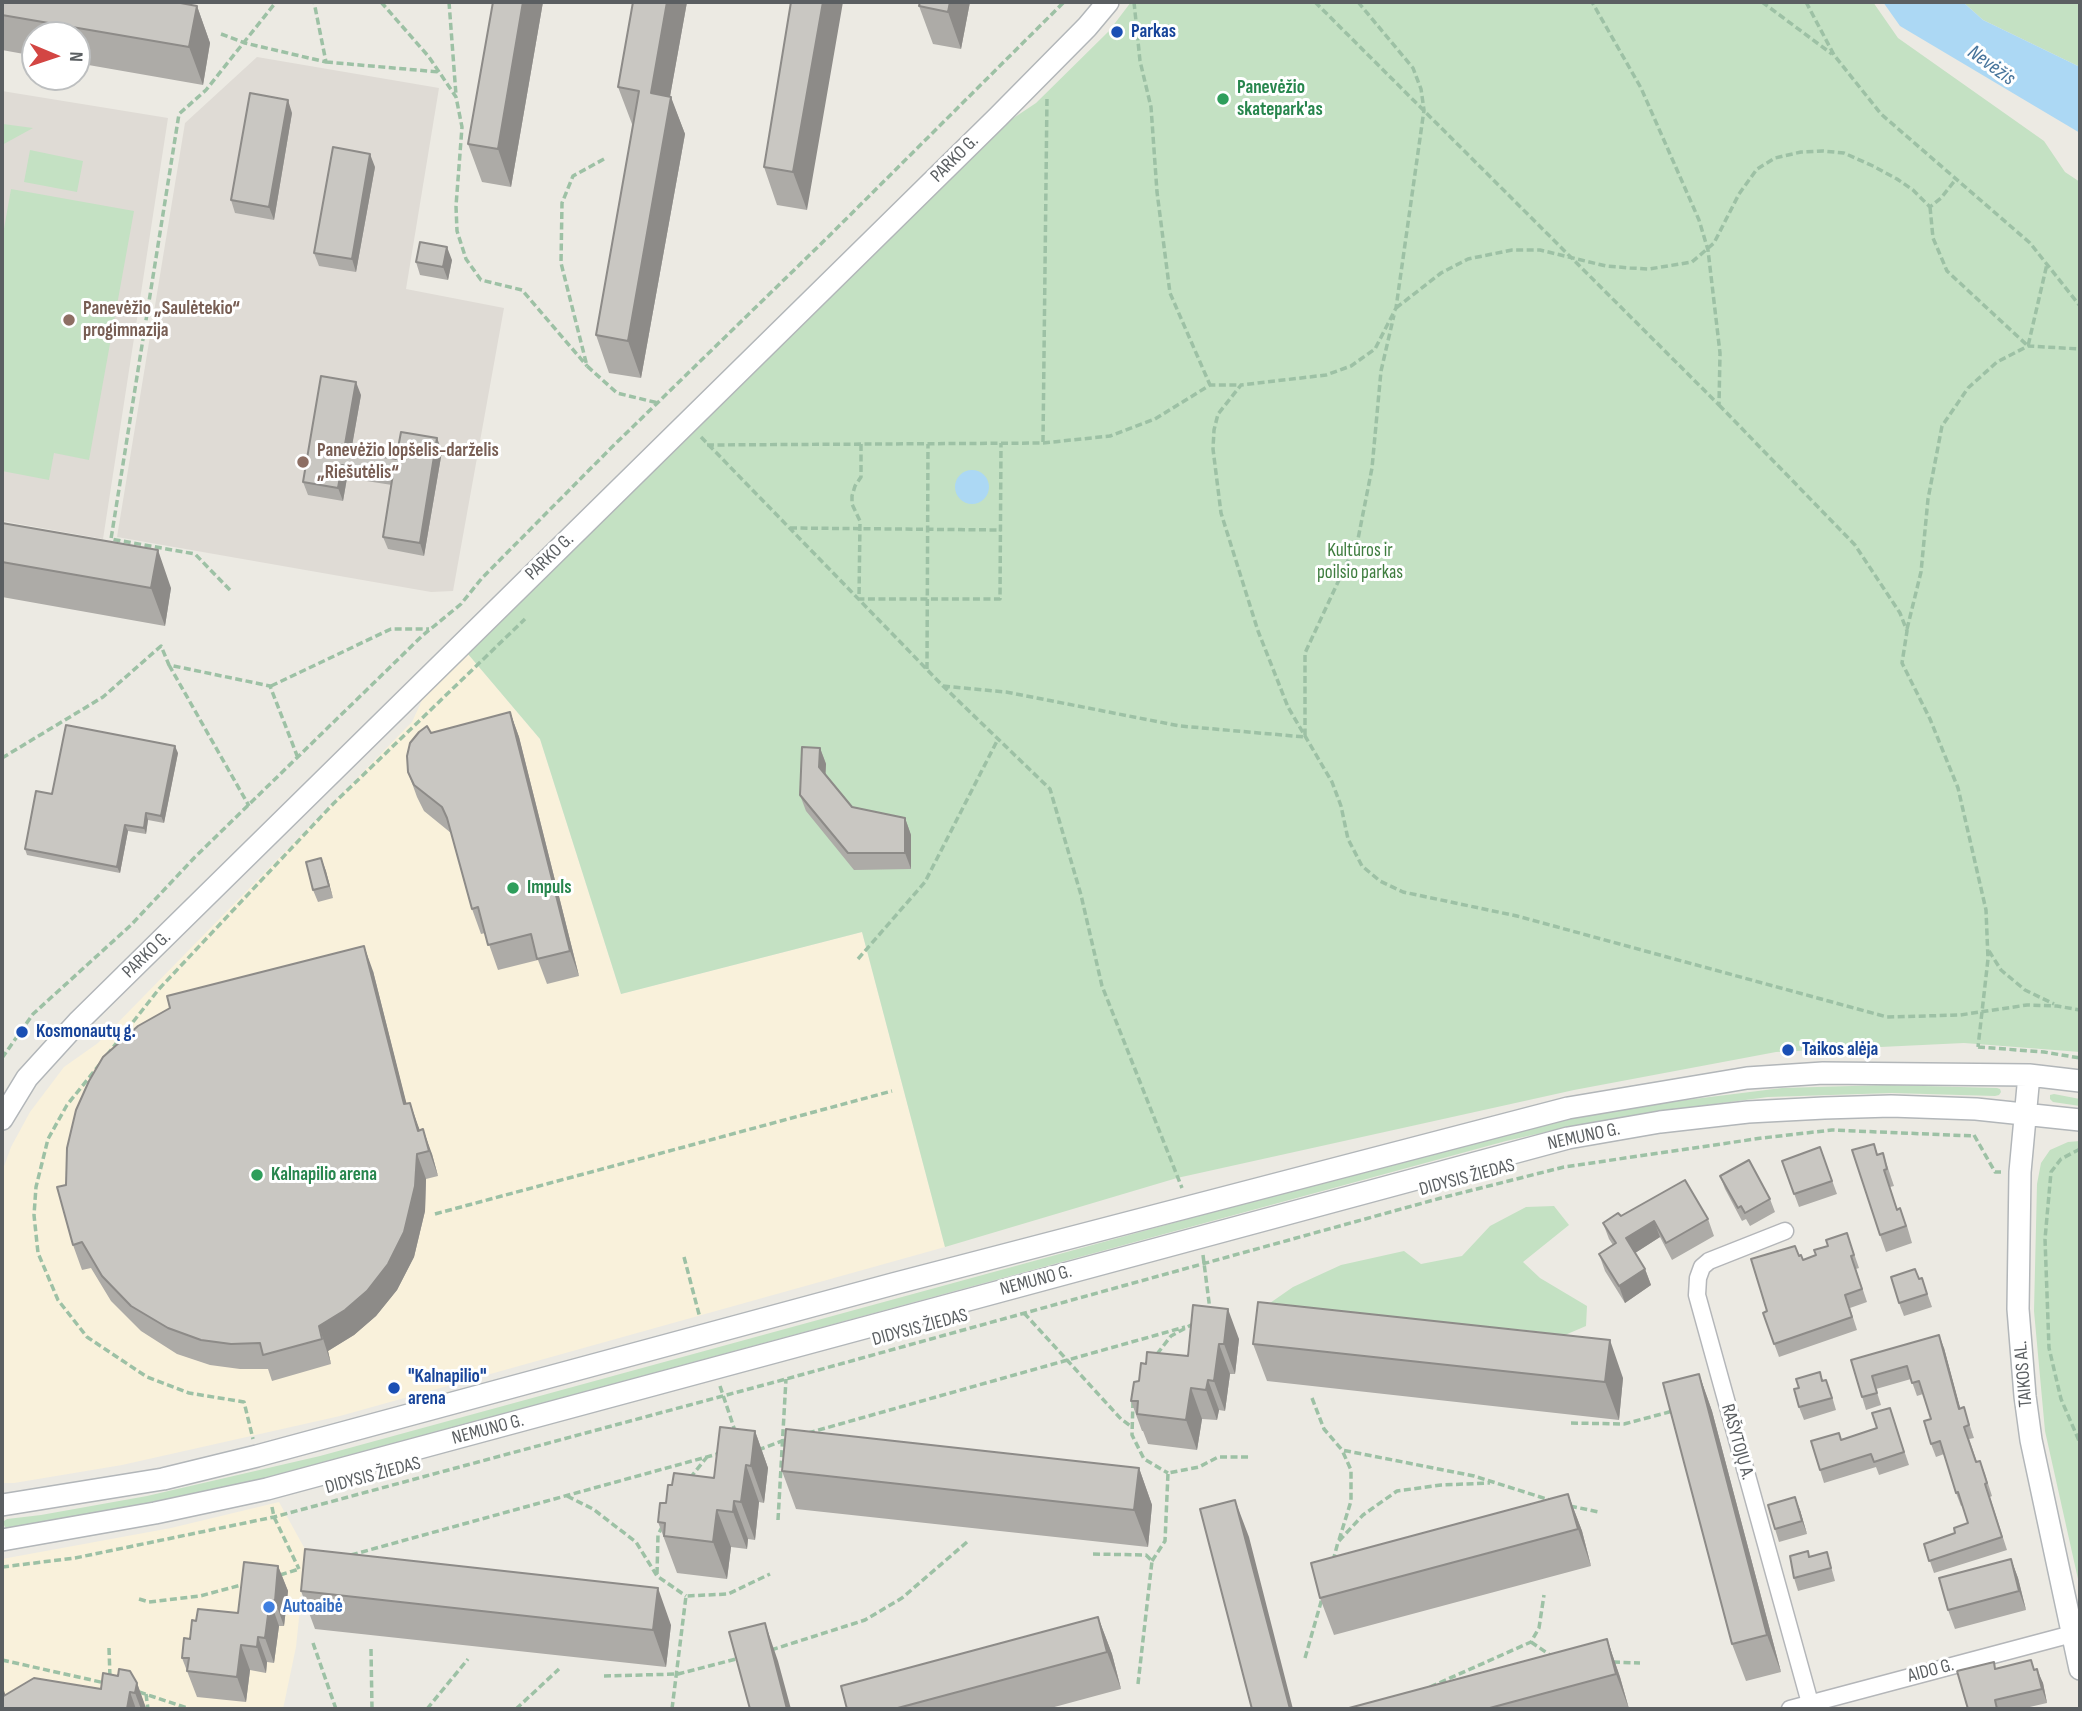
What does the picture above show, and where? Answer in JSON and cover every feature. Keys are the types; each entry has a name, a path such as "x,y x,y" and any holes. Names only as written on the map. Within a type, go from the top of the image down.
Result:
{"main road":[{"name":"PARKO G.","path":"2,1119 27,1078 78,1023 1048,66 1108,2"},
{"name":"NEMUNO G.","path":"2,1505 163,1479 257,1457 853,1294 1568,1108 1747,1078 1823,1073 2029,1074 2080,1081"},
{"name":"TAIKOS AL.","path":"2029,1074 2020,1172 2018,1309 2025,1396 2031,1440 2080,1669"},
{"name":"NEMUNO G.","path":"2,1540 155,1513 267,1489 1567,1138 1660,1122 1748,1112 1864,1107 1976,1109 2080,1119"},
{"path":"2,1493 31,1501"}],"street":[{"name":"RAŠYTOJŲ A.","path":"1785,1231 1709,1261 1702,1267 1698,1278 1697,1295 1810,1703"},
{"name":"AIDO G.","path":"1790,1709 2072,1634"}],"path":[{"path":"230,590 194,554 111,539 179,114 206,90 276,2"},
{"path":"314,2 326,62"},
{"path":"381,2 429,57 456,97"},
{"path":"449,2 456,97 462,127 456,206 457,231 466,259 481,280 522,290 587,366 617,393 658,403"},
{"path":"2,1058 33,1014 131,925 195,857 431,629 461,604 491,568 1064,2"},
{"path":"1134,2 1140,61 1151,107 1157,192 1170,293 1210,385"},
{"path":"1315,2 1719,405 1855,545 1900,613 1906,631"},
{"path":"1305,737 1305,653 1358,540 1372,468 1381,371 1396,307 1424,110 1421,89 1413,68 1358,2"},
{"path":"1592,2 1642,88 1699,220 1708,250 1720,353 1719,405"},
{"path":"1762,2 1834,55"},
{"path":"1807,2 1834,55 1881,114 2030,243 2080,306"},
{"path":"221,34 245,43 326,62 440,72"},
{"path":"1044,443 1048,66"},
{"path":"707,445 1044,443 1110,436 1155,419 1210,385 1241,385 1326,375 1351,366 1375,349 1396,307 1441,273 1468,259 1513,250 1540,250 1606,266 1649,269 1692,262 1714,243 1739,194 1757,169 1775,158 1801,152 1844,153 1873,166 1913,190 1930,207 1933,238 1947,271 2028,346"},
{"path":"587,366 561,263 562,203 573,176 604,159"},
{"path":"1930,207 1956,179"},
{"path":"2028,346 2047,264"},
{"path":"1978,1047 1988,949 1986,910 1958,788 1930,719 1902,663 1906,631 1921,572 1928,499 1942,426 1968,388 1997,362 2028,346 2080,349"},
{"path":"1241,385 1218,414 1214,430 1213,449 1221,513 1258,631 1288,707 1332,782 1341,806 1348,839 1362,866 1380,881 1403,892 1517,916 1887,1017 1960,1015 2027,1005 2080,1010"},
{"path":"701,408 714,422 700,436 707,445 943,686 1050,789 1081,895 1102,986 1190,1208"},
{"path":"859,598 1000,599 1001,443"},
{"path":"859,598 860,521 852,504 852,496 861,477 861,444"},
{"path":"928,444 928,670"},
{"path":"790,528 1001,530"},
{"path":"257,1457 244,1402 189,1394 147,1377 87,1337 58,1300 38,1253 34,1215 36,1187 48,1139 67,1105 159,989 333,804 525,619"},
{"path":"169,665 270,686 391,629 431,629"},
{"path":"2,758 103,697 161,646 169,665 249,806"},
{"path":"270,686 298,758"},
{"path":"943,686 1006,692 1180,726 1305,737"},
{"path":"858,959 925,882 998,739"},
{"path":"1988,949 2001,971 2025,990 2057,1006"},
{"path":"435,1214 892,1091"},
{"name":"DIDYSIS ŽIEDAS","path":"2,1567 75,1558 274,1517 1441,1198 1564,1167 1832,1130 1974,1136 1995,1172 2020,1172"},
{"path":"2080,1149 2062,1158 2051,1172 2045,1239 2049,1348 2061,1399 2080,1443"},
{"path":"1198,1237 1205,1263 1211,1315"},
{"path":"1024,1314 1121,1419 1132,1427"},
{"path":"1156,1355 1171,1336 1202,1320"},
{"path":"808,1433 1194,1324"},
{"path":"778,1520 786,1379"},
{"path":"1135,1394 1132,1404 1132,1435 1143,1459 1168,1473 1199,1467 1218,1457 1250,1457"},
{"path":"1312,1398 1324,1429 1342,1450 1351,1470 1351,1501 1331,1565"},
{"path":"1572,1423 1624,1424 1678,1410"},
{"path":"782,1441 795,1437"},
{"path":"339,1558 729,1450"},
{"path":"1342,1450 1474,1476 1558,1502"},
{"path":"683,1486 707,1457"},
{"path":"1138,1684 1152,1561 1165,1541 1168,1473"},
{"path":"1338,1542 1363,1515 1397,1491 1441,1485 1496,1483"},
{"path":"267,1489 274,1517 299,1569 274,1576"},
{"path":"566,1496 593,1509 636,1542 657,1576 686,1597 728,1594 770,1574"},
{"path":"1570,1506 1600,1511"},
{"path":"657,1576 657,1535 664,1523"},
{"path":"763,1652 864,1620 902,1598 967,1542"},
{"path":"1093,1554 1146,1555 1152,1561"},
{"path":"139,1600 149,1602 200,1596 250,1583"},
{"path":"1306,1658 1325,1588"},
{"path":"1427,1688 1531,1642 1539,1628 1544,1595"},
{"path":"672,1709 686,1597"},
{"path":"1531,1642 1551,1656 1563,1658"},
{"path":"313,1643 336,1709"},
{"path":"2,1660 110,1684 109,1648"},
{"path":"371,1649 372,1709"},
{"path":"604,1676 678,1674 751,1656"},
{"path":"427,1709 468,1660"},
{"path":"1601,1661 1640,1663"},
{"path":"516,1709 559,1669"},
{"path":"134,1691 190,1709"},
{"path":"146,1694 148,1709"}],"shaded area":[{"path":"257,57 439,88 406,289 504,308 453,591 431,592 117,537 185,123"},
{"name":"Panevėžio „Saulėtekio“ progimnazija","path":"2,91 168,118 103,539 2,521"},
{"path":"468,654 540,739 621,994 862,932 945,1247 340,1416 122,1465 2,1483 2,1172 11,1147 30,1112 64,1067 98,1043 412,722 423,698"},
{"path":"279,1502 306,1551 296,1647 283,1709 2,1709 2,1559 171,1528"}],"green space":[{"name":"Kultūros ir poilsio parkas","path":"1131,2 1873,2 1898,38 2044,141 2065,172 2080,182 2080,1052 1964,1043 1776,1052 1574,1090 1177,1178 945,1247 862,932 621,994 540,739 468,654 1009,121 1036,103 1109,31"},
{"path":"1963,2 2080,2 2080,67 1983,20"},
{"path":"3,124 33,128 2,145"},
{"path":"30,150 83,161 77,192 24,182"},
{"path":"11,189 134,211 89,460 54,453 49,480 2,471 2,240"},
{"path":"1887,1085 1997,1088 2001,1092 1995,1096 1892,1093 1768,1097 1568,1127 1506,1141 257,1481 44,1524 6,1529 4,1525 7,1519 147,1496 320,1456 1323,1182 1561,1120 1646,1105 1782,1088"},
{"path":"2050,1095 2080,1099 2080,1106 2053,1102"},
{"path":"2080,1141 2080,1588 2045,1431 2034,1311 2037,1184 2041,1163 2050,1150 2068,1142"},
{"path":"1554,1206 1569,1225 1523,1262 1540,1278 1587,1306 1586,1326 1565,1335 1517,1329 1353,1324 1260,1310 1293,1287 1341,1265 1404,1251 1421,1264 1462,1256 1490,1226 1526,1207"}],"water":[{"name":"Nevėžis","path":"1883,2 1963,2 1983,20 2080,67 2080,133 1900,26"},
{"path":"972,470 984,475 989,487 984,499 972,504 960,499 955,487 960,475"}],"building":[{"path":"2,2 175,2 197,6 189,47 91,30 91,21 37,21 2,15"},
{"path":"493,2 523,2 498,149 468,144"},
{"path":"633,2 667,2 651,93 671,97 628,341 596,335 639,91 618,87"},
{"path":"791,2 823,2 793,172 764,167"},
{"path":"920,2 950,2 948,12 919,6"},
{"path":"250,93 288,100 269,207 231,200"},
{"path":"333,147 370,154 352,259 314,253"},
{"path":"420,242 447,247 443,267 416,262"},
{"path":"321,376 356,382 344,450 396,459 401,432 437,438 420,543 383,537 393,474 342,465 338,488 303,482"},
{"path":"2,523 158,550 151,588 2,562"},
{"name":"Impuls","path":"510,712 570,951 537,959 531,934 488,945 478,907 472,909 442,807 414,785 408,772 410,743 427,726 431,733"},
{"path":"66,725 175,746 161,816 146,813 144,828 125,825 117,867 25,849 36,791 52,794"},
{"path":"802,747 820,748 819,767 852,807 905,818 905,853 848,853 800,795"},
{"path":"321,858 329,886 313,890 306,862"},
{"name":"Kalnapilio arena","path":"364,946 404,1104 410,1103 418,1131 423,1129 429,1151 417,1154 415,1186 404,1232 388,1264 367,1291 345,1310 319,1326 322,1339 263,1355 260,1343 231,1344 201,1340 168,1328 131,1306 102,1276 82,1242 73,1245 57,1187 66,1185 67,1148 76,1110 89,1081 103,1057 138,1026 170,1008 167,996"},
{"path":"1874,1144 1877,1155 1883,1153 1887,1169 1884,1170 1897,1210 1900,1208 1906,1226 1880,1235 1852,1150"},
{"path":"1820,1147 1832,1181 1794,1194 1782,1161"},
{"path":"1749,1160 1770,1199 1745,1213 1741,1206 1738,1208 1720,1176"},
{"path":"1685,1180 1708,1219 1666,1243 1654,1221 1626,1238 1645,1269 1619,1286 1599,1254 1616,1243 1603,1223 1618,1213 1621,1216"},
{"path":"1847,1233 1862,1289 1845,1295 1852,1317 1774,1344 1763,1313 1767,1311 1751,1259 1795,1246 1803,1260 1816,1255 1814,1250 1828,1246 1826,1240"},
{"path":"1915,1269 1919,1279 1922,1278 1927,1294 1899,1303 1891,1277"},
{"path":"1258,1302 1610,1340 1605,1382 1253,1344"},
{"path":"1193,1305 1228,1309 1224,1344 1219,1344 1214,1381 1208,1380 1206,1390 1191,1388 1186,1420 1137,1414 1138,1401 1131,1401 1134,1382 1139,1381 1141,1363 1146,1364 1147,1352 1188,1356"},
{"path":"1939,1335 1959,1409 1964,1407 1969,1425 1964,1427 1976,1462 1980,1461 2002,1537 1929,1561 1924,1544 1955,1533 1954,1528 1968,1523 1940,1441 1931,1444 1924,1421 1931,1419 1919,1381 1912,1383 1907,1366 1872,1376 1877,1393 1862,1397 1851,1360"},
{"path":"1820,1372 1832,1398 1799,1407 1794,1389 1799,1388 1796,1379"},
{"path":"1699,1374 1767,1635 1732,1644 1663,1383"},
{"path":"1890,1408 1904,1452 1874,1462 1871,1454 1820,1470 1811,1441 1839,1433 1841,1440 1877,1428 1872,1413"},
{"path":"720,1427 755,1431 751,1466 746,1465 741,1502 734,1501 733,1512 717,1510 713,1542 664,1536 665,1523 658,1522 660,1503 666,1503 668,1485 672,1485 674,1473 714,1478"},
{"path":"786,1429 1139,1468 1134,1510 782,1471"},
{"path":"1568,1494 1578,1529 1320,1598 1311,1563"},
{"path":"1795,1497 1802,1521 1775,1529 1768,1505"},
{"path":"1235,1500 1290,1709 1252,1709 1200,1509"},
{"path":"305,1549 658,1588 653,1630 301,1591"},
{"path":"1808,1551 1809,1557 1827,1552 1831,1568 1794,1578 1790,1556"},
{"path":"2011,1559 2019,1591 1948,1610 1939,1578"},
{"path":"244,1562 278,1566 275,1601 270,1600 265,1638 258,1637 257,1647 241,1645 237,1677 187,1671 189,1658 182,1658 184,1638 190,1639 192,1620 196,1621 198,1609 238,1613"},
{"path":"1098,1617 1107,1652 894,1709 847,1709 841,1686"},
{"path":"765,1623 787,1709 750,1709 729,1632"},
{"path":"1607,1639 1616,1674 1486,1709 1349,1708"},
{"path":"2031,1660 2034,1670 2037,1669 2042,1689 1995,1700 1997,1709 1968,1709 1957,1671 1994,1662 1995,1669"},
{"path":"119,1669 130,1671 137,1683 135,1693 130,1692 127,1709 2,1709 2,1697 34,1678 101,1689 103,1673 118,1676"}],"place":[{"name":"Parkas","path":"1117,32"},
{"name":"Panevėžio skatepark'as","path":"1223,99"},
{"name":"Panevėžio „Saulėtekio“ progimnazija","path":"69,320"},
{"name":"Panevėžio lopšelis-darželis „Riešutėlis“","path":"303,462"},
{"name":"Impuls","path":"513,888"},
{"name":"Kosmonautų g.","path":"22,1032"},
{"name":"Taikos alėja","path":"1788,1050"},
{"name":"Kalnapilio arena","path":"257,1175"},
{"name":"\"Kalnapilio\" arena","path":"394,1388"},
{"name":"Autoaibė","path":"269,1607"}]}
